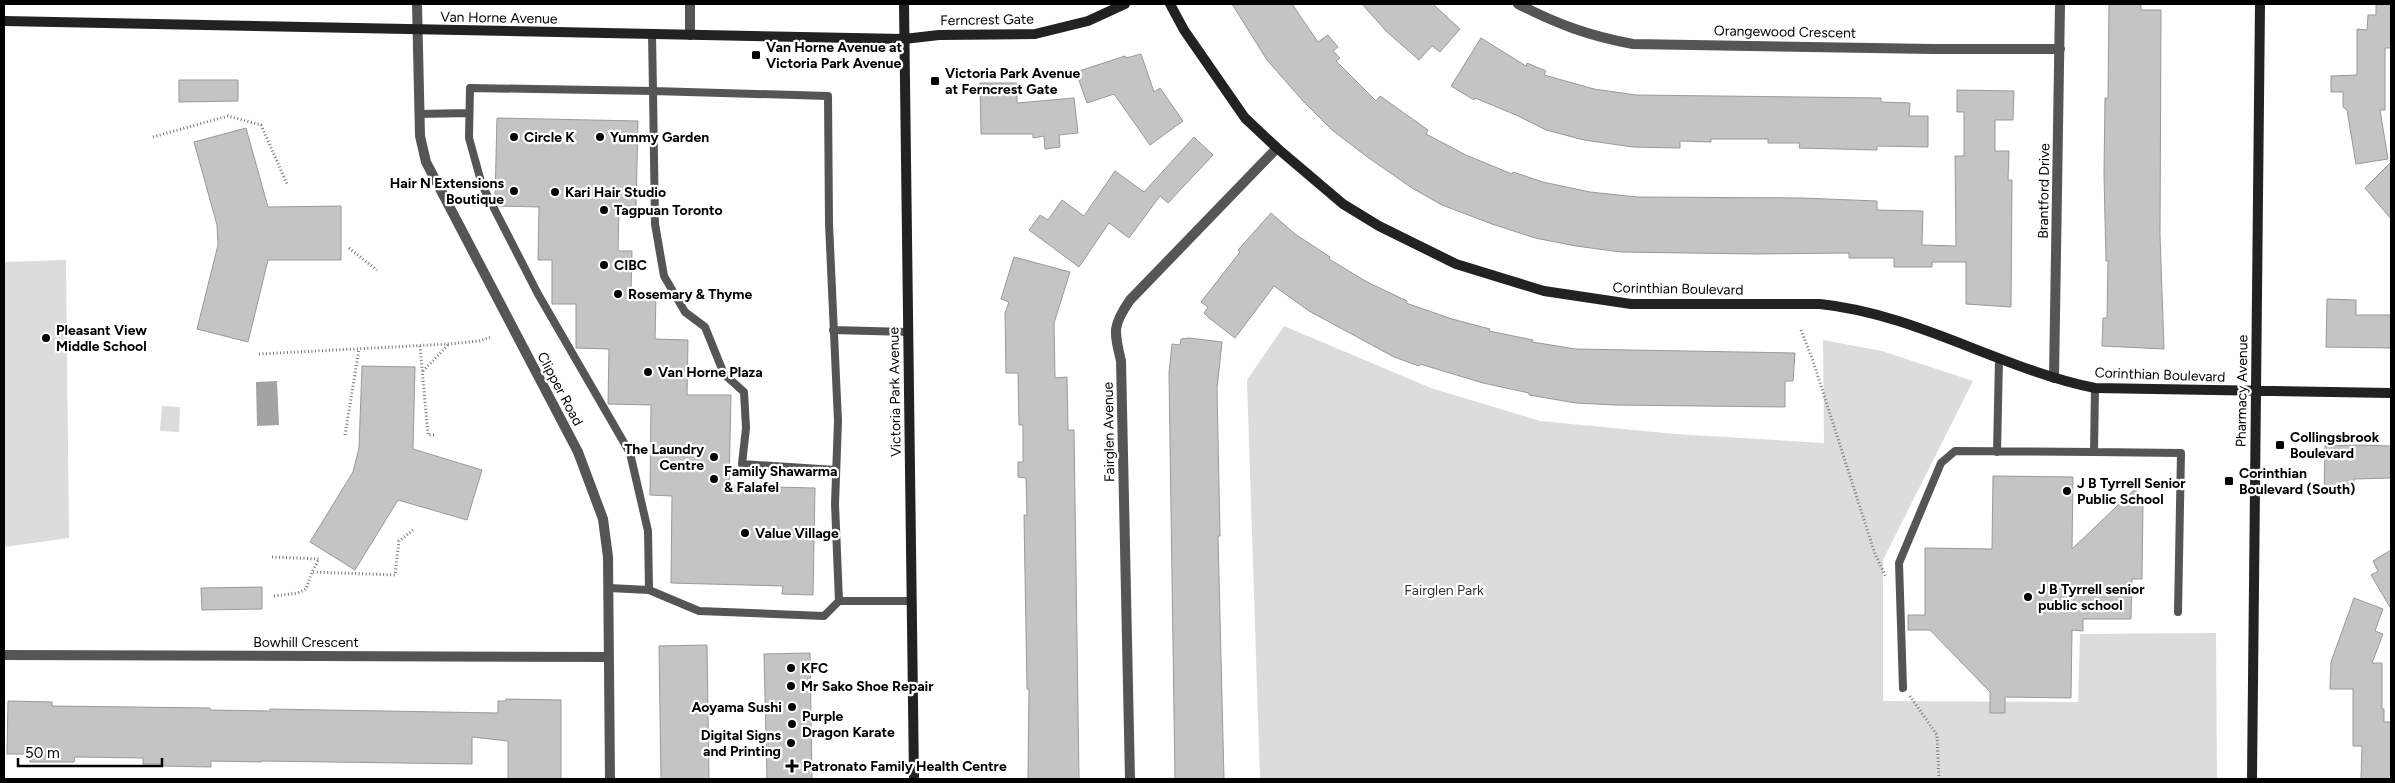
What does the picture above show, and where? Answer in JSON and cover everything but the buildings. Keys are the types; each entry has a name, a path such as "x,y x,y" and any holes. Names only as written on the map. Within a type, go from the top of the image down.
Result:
{"street":[{"name":"Clipper Road","path":"417,4 416,30 420,136 426,162 578,452 604,519 609,588 610,779"},
{"path":"690,4 690,35"},
{"name":"Victoria Park Avenue","path":"904,4 914,779"},
{"name":"Ferncrest Gate","path":"904,39 940,35 1036,34 1088,22 1125,4"},
{"name":"Corinthian Boulevard","path":"1170,4 1184,30 1245,118 1277,148 1343,204 1379,226 1456,264 1486,275 1544,291 1631,304 1820,304 1851,307 1899,320 2054,378 2095,388 2256,392"},
{"name":"Orangewood Crescent","path":"1518,4 1566,28 1587,35 1633,44 2060,49"},
{"name":"Brantford Drive","path":"2054,378 2060,4"},
{"name":"Pharmacy Avenue","path":"2252,779 2260,4"},
{"name":"Van Horne Avenue","path":"4,21 904,39"},
{"name":"Fairglen Avenue","path":"1130,779 1121,361 1115,334 1118,317 1130,300 1277,148"},
{"path":"2256,392 2391,393"},
{"name":"Bowhill Crescent","path":"4,655 609,657"}],"lane":[{"path":"652,34 655,224 664,276 685,312 705,327 724,374 744,392 746,428 742,464 836,470"},
{"path":"649,590 648,531 630,453 538,294 482,185 469,138 470,88 653,90 828,96 829,224 838,421 835,504 839,601"},
{"path":"419,114 469,113"},
{"path":"833,330 908,332"},
{"path":"1997,452 1999,358"},
{"path":"2094,452 2095,388"},
{"path":"1904,688 1899,563 1941,463 1955,451 2180,453 2178,612"},
{"path":"609,588 649,590 699,610 824,616 839,601 912,601"}],"path":[{"path":"153,137 228,116 261,125 287,184"},
{"path":"348,248 377,270"},
{"path":"1801,330 1875,554 1888,580"},
{"path":"259,354 449,344 478,341 491,336"},
{"path":"422,371 449,344"},
{"path":"420,346 428,435 435,435"},
{"path":"345,434 359,349"},
{"path":"312,572 395,576 399,541 413,530"},
{"path":"272,557 319,560 312,572 306,590 298,594 274,596"},
{"path":"1904,688 1937,735 1939,779"}],"green space":[{"path":"66,260 69,538 4,547 4,262"},
{"name":"Fairglen Park","path":"1284,326 1431,388 1540,421 1675,434 1824,443 1823,340 1882,351 1973,381 1883,560 1883,701 2078,702 2080,634 2216,633 2217,779 1260,779 1247,380"},
{"path":"162,406 180,407 179,432 160,431"}],"shaded area":[{"path":"277,381 279,425 257,426 256,382"}],"place":[{"name":"Van Horne Avenue at Victoria Park Avenue","path":"756,55"},
{"name":"Victoria Park Avenue at Ferncrest Gate","path":"935,81"},
{"name":"Circle K","path":"514,137"},
{"name":"Yummy Garden","path":"600,137"},
{"name":"Hair N Extensions Boutique","path":"514,191"},
{"name":"Kari Hair Studio","path":"555,192"},
{"name":"Tagpuan Toronto","path":"604,210"},
{"name":"CIBC","path":"604,265"},
{"name":"Rosemary & Thyme","path":"618,294"},
{"name":"Pleasant View Middle School","path":"46,338"},
{"name":"Van Horne Plaza","path":"648,372"},
{"name":"Collingsbrook Boulevard","path":"2280,445"},
{"name":"The Laundry Centre","path":"714,457"},
{"name":"Family Shawarma & Falafel","path":"714,479"},
{"name":"Corinthian Boulevard (South)","path":"2229,481"},
{"name":"J B Tyrrell Senior Public School","path":"2067,491"},
{"name":"Value Village","path":"745,533"},
{"name":"J B Tyrrell senior public school","path":"2028,597"},
{"name":"KFC","path":"791,668"},
{"name":"Mr Sako Shoe Repair","path":"791,686"},
{"name":"Aoyama Sushi","path":"792,707"},
{"name":"Purple Dragon Karate","path":"792,724"},
{"name":"Digital Signs and Printing","path":"791,743"},
{"name":"Patronato Family Health Centre","path":"792,766"}]}
